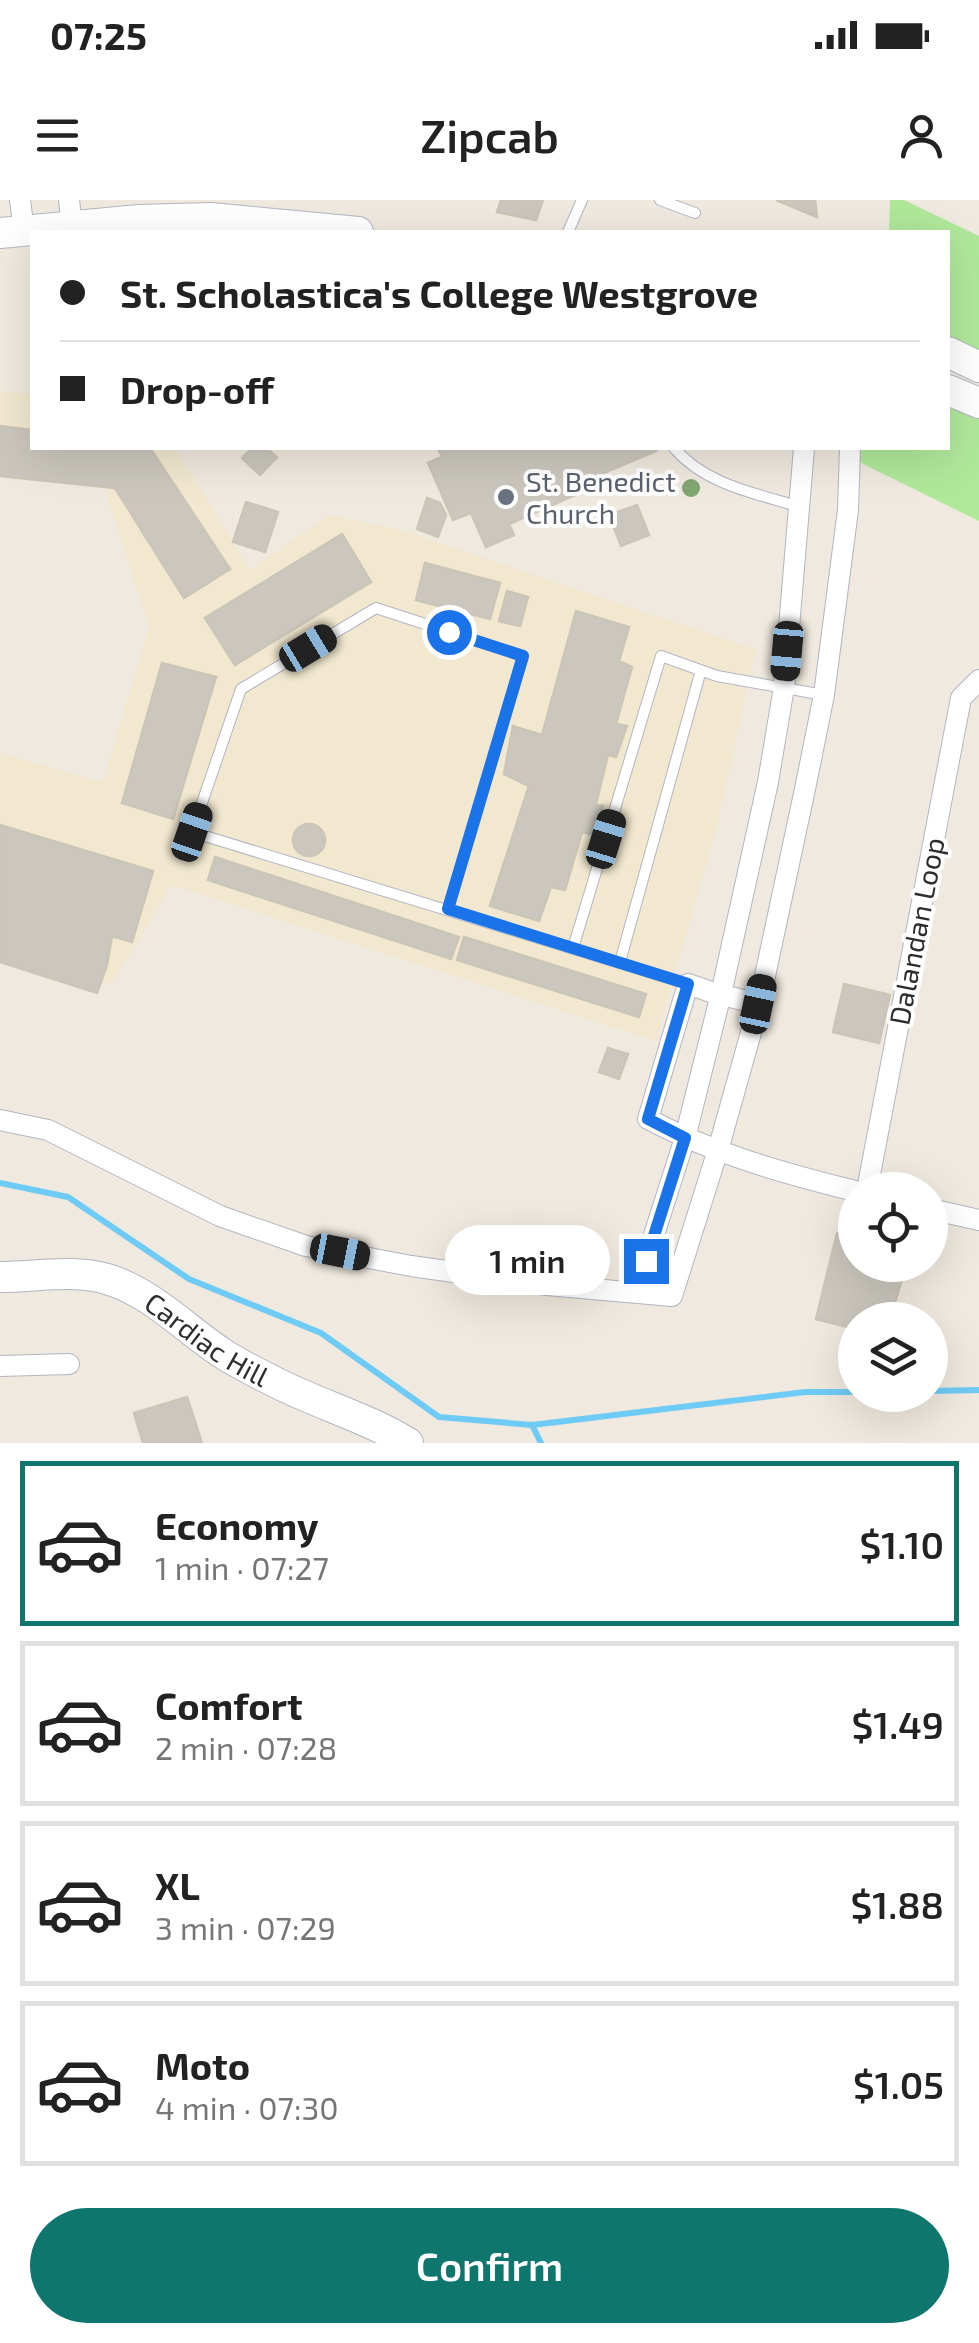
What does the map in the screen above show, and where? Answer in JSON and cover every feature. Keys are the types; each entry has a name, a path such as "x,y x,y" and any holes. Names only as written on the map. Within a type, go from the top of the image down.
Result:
{"main road":[{"path":"12,232 70,213 210,218 339,230"},
{"path":"950,353 979,367"},
{"path":"950,391 979,403"},
{"name":"Cardiac Hill","path":"0,1278 76,1273 132,1287 223,1354 272,1382 380,1426 408,1443"}],"street":[{"path":"12,232 20,200"},
{"path":"636,1292 685,1138 768,782 784,687 804,450"},
{"path":"0,1120 48,1130 220,1216 306,1246 411,1266 548,1285 672,1296 758,1004 824,696 848,510 850,450"},
{"name":"Dalandan Loop","path":"870,1172 961,698 979,680"},
{"path":"758,1004 688,984 648,1119 685,1138 768,1169 838,1187"},
{"path":"948,1213 979,1220"},
{"path":"0,1366 69,1364"}],"lane":[{"path":"569,230 582,200"},
{"path":"660,200 696,213"},
{"path":"676,450 686,462 718,482 800,507"},
{"path":"448,909 523,656 376,608 241,689 192,832 688,984"},
{"path":"573,948 661,656 717,676 824,696"},
{"path":"620,962 702,670"}],"shaded area":[{"path":"0,391 30,394 30,450 177,450 250,570 329,515 402,530 756,649 717,826 656,1041 172,885 112,984 0,957 0,753 103,782 149,627 104,487 0,468"}],"green space":[{"path":"890,200 904,200 979,236 979,357 950,343 950,230 889,230"},
{"path":"950,401 979,414 979,521 857,461 858,450 950,450"}],"building":[{"path":"501,200 543,200 536,220 497,212"},
{"path":"776,200 815,200 817,217"},
{"path":"0,426 30,430 30,450 151,450 230,569 184,598 115,488 0,476"},
{"path":"250,450 268,450 277,457 260,475 242,458"},
{"name":"St. Benedict Church","path":"439,450 656,451 601,474 605,482 509,524 514,535 486,547 471,513 453,520 428,463 442,457"},
{"path":"427,498 440,503 446,515 438,537 417,529"},
{"path":"246,502 278,512 265,552 233,542"},
{"path":"637,505 649,535 621,546 609,515"},
{"path":"342,534 371,582 235,665 205,618"},
{"path":"425,563 500,583 490,619 416,600"},
{"path":"507,591 528,597 520,626 499,621"},
{"path":"576,611 629,627 619,661 632,667 616,724 627,726 616,757 608,755 596,804 603,806 594,835 582,832 565,890 551,887 539,921 490,906 529,786 504,774 513,726 542,735"},
{"path":"162,663 216,677 173,819 122,803"},
{"path":"309,824 320,829 325,840 320,851 309,856 298,851 293,840 298,829"},
{"path":"0,825 153,871 132,942 112,936 97,993 0,962"},
{"path":"215,857 459,937 451,959 208,880"},
{"path":"464,937 646,994 639,1017 457,960"},
{"path":"844,984 890,995 879,1043 833,1032"},
{"path":"608,1048 628,1054 619,1079 599,1072"},
{"path":"837,1233 838,1282 901,1282 895,1302 838,1302 838,1325 816,1319"},
{"path":"187,1397 202,1443 143,1443 134,1413"}],"waterway":[{"path":"0,1183 68,1197 189,1279 321,1333 439,1417 532,1425 805,1392 838,1392"},
{"path":"948,1391 979,1390"},
{"path":"532,1425 541,1443"}],"place":[{"name":"St. Benedict Church","path":"506,497"}],"route":[{"path":"449,632 523,656 448,909 688,984 648,1119 685,1138 646,1261"}]}
